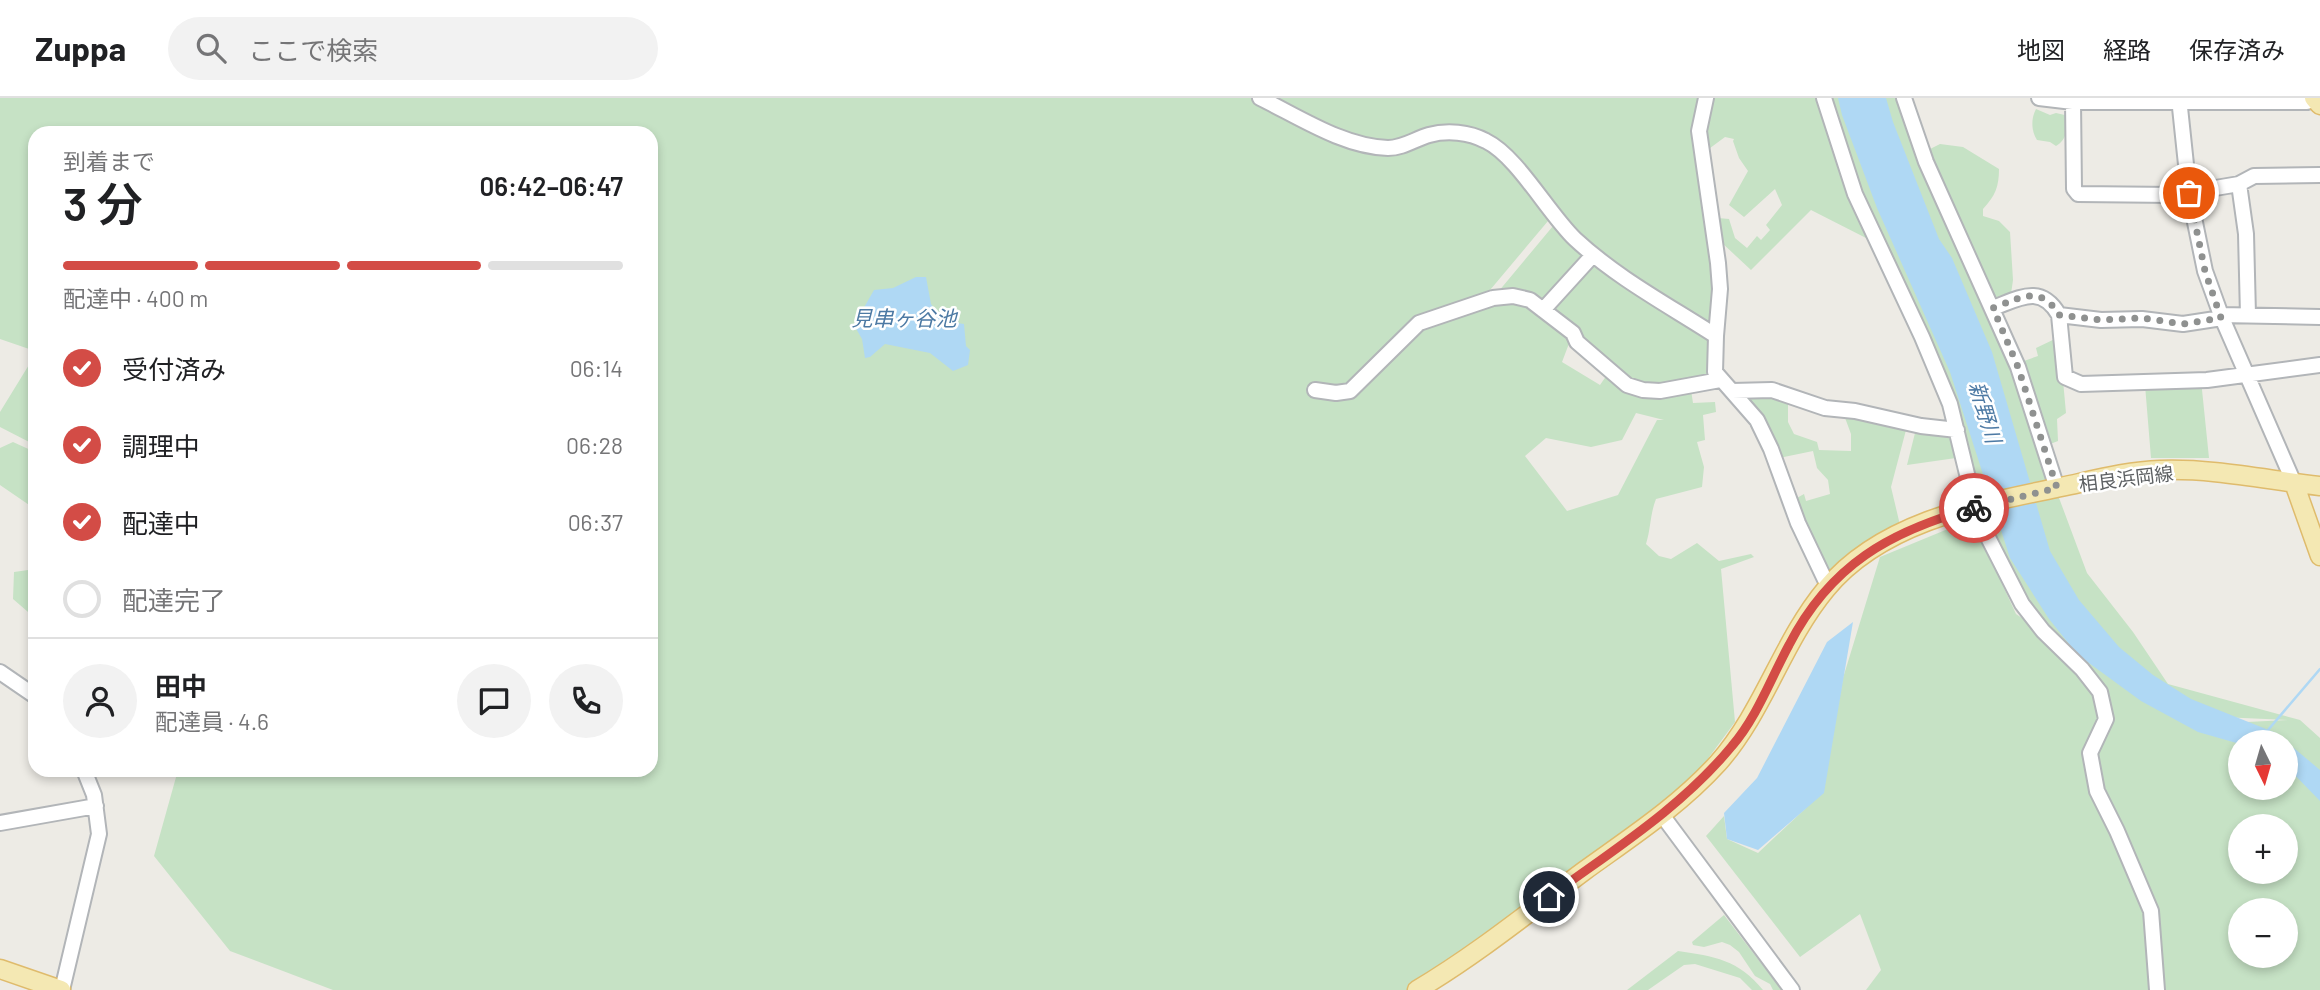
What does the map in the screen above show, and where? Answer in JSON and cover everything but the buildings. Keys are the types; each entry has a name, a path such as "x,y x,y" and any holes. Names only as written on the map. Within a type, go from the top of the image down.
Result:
{"main road":[{"path":"2315,98 2320,105"},
{"name":"相良浜岡線","path":"1417,990 1499,935 1690,792 1735,743 1791,641 1828,586 1862,556 1901,532 1976,507 2127,474 2159,470 2194,471 2320,486"},
{"path":"2294,483 2320,556"},
{"path":"0,969 27,984 62,990"}],"street":[{"path":"1260,98 1340,136 1374,146 1391,148 1428,135 1449,132 1486,140 1507,156 1553,215 1593,255 1621,276 1716,336"},
{"path":"1706,98 1699,131 1718,263 1719,310 1715,366 1720,380 1757,420 1798,523 1828,586"},
{"path":"1824,98 1855,194 1922,337 1950,404 1976,507 2022,604 2043,631 2082,669 2100,692 2106,719 2090,753 2096,791 2118,831 2151,911 2157,990"},
{"path":"1904,98 1926,162 2018,367 2054,489"},
{"path":"2039,98 2073,102 2307,102 2315,98"},
{"path":"2180,100 2189,193 2205,271 2221,316 2294,483"},
{"path":"2073,102 2074,189 2078,194 2189,193 2239,184 2254,176 2320,175"},
{"path":"2239,184 2246,234 2248,315"},
{"path":"1543,310 1593,255"},
{"path":"1993,308 2028,295 2041,296 2054,307 2059,315 2065,377 2081,384 2247,376 2320,365 2320,372"},
{"path":"1315,390 1336,393 1350,391 1419,323 1493,298 1513,296 1530,300 1573,333 1577,342 1627,385 1660,391 1720,380"},
{"path":"2059,315 2101,320 2142,318 2183,324 2221,316 2320,317"},
{"path":"1732,391 1772,390 1825,408 1957,430"},
{"path":"4,678 28,692"},
{"path":"62,990 99,834 96,806 86,777"},
{"path":"0,823 96,806"},
{"path":"1662,815 1793,990"}],"green space":[{"path":"0,98 1705,98 1704,107 1707,98 1822,98 1832,150 1868,239 1811,210 1751,270 1721,242 1718,218 1729,219 1735,238 1747,248 1757,236 1761,240 1770,230 1766,225 1782,205 1775,189 1744,217 1729,205 1748,171 1739,158 1734,139 1725,137 1702,154 1719,291 1715,323 1708,331 1709,377 1650,390 1623,374 1573,333 1562,362 1600,385 1609,372 1623,386 1632,390 1658,394 1691,390 1693,403 1715,402 1716,412 1703,415 1705,440 1697,442 1704,467 1702,487 1656,499 1646,544 1659,556 1671,559 1697,543 1719,561 1751,554 1754,557 1721,569 1735,722 1690,783 1519,916 1413,990 333,990 230,951 154,856 176,777 658,777 658,126 28,126 28,349 0,339","holes":["1548,221 1553,226 1493,298 1506,301 1480,302","1636,413 1664,420 1657,420 1618,495 1567,511 1525,456 1546,438 1591,447 1622,440"]},
{"path":"1824,98 1904,98 1989,310 2087,573 2133,632 2168,684 2300,720 2320,738 2320,990 1866,990 1881,970 1860,914 1800,957 1706,836 1724,816 1727,839 1758,853 1823,792 1843,678 1880,557 1960,524 1975,525 2016,614 2056,641 2024,607 1988,518 1955,402 1863,212","holes":["2198,716 2288,720 2205,724"]},
{"path":"2036,109 2050,115 2056,113 2069,116 2067,130 2060,144 2056,146 2037,140 2032,125"},
{"path":"1940,144 1963,147 1999,169 1996,191 1983,209 1983,216 1999,221 2010,232 2013,280 2011,294 1992,305 1926,151"},
{"path":"2059,337 2066,413 2057,419 2058,441 2045,446 2018,363 2038,356 2036,348"},
{"path":"28,366 28,441 0,427 0,412"},
{"path":"2201,380 2209,458 2151,458 2145,385"},
{"path":"1756,392 1788,400 1788,422 1794,434 1817,442 1819,450 1851,451 1851,434 1844,415 1863,412 1906,430 1891,487 1900,525 1826,574 1795,499 1804,494 1806,501 1830,494 1828,480 1817,468 1813,451 1779,458 1740,398"},
{"path":"1915,433 1951,437 1956,458 1907,465"},
{"path":"13,442 28,449 28,504 0,485 0,448"},
{"path":"28,570 28,612 13,599 14,572"},
{"path":"1724,915 1782,990 1773,990 1770,984 1755,976 1739,952 1730,945 1722,942 1704,947 1693,945 1692,942"},
{"path":"1678,951 1725,961 1745,972 1763,990 1752,990 1740,978 1695,964 1684,965 1648,990 1627,990"}],"water":[{"name":"新野川","path":"1838,98 1886,98 1939,239 1952,258 1992,352 2050,551 2079,600 2119,647 2153,675 2191,699 2268,730 2228,730 2228,741 2198,732 2141,701 2078,655 2049,619 2010,558 1950,372 1877,208"},
{"name":"見串ヶ谷池","path":"916,277 926,277 931,304 943,321 964,324 966,346 970,350 968,365 953,371 930,353 885,344 865,358 862,339 854,325 874,290 893,288"},
{"path":"1853,622 1824,793 1758,850 1727,839 1724,813 1757,778 1827,642"},
{"path":"2298,752 2320,770 2320,801 2298,778"}],"waterway":[{"path":"2268,730 2320,669"}],"way so far":[{"path":"1974,508 2057,488 2018,367 1993,308 2028,295 2041,296 2059,315 2101,320 2142,318 2183,324 2221,318 2205,271 2189,193"}],"route":[{"path":"1549,897 1662,815 1690,792 1717,764 1747,725 1806,617 1838,576 1862,556 1901,532 1974,508"}]}
